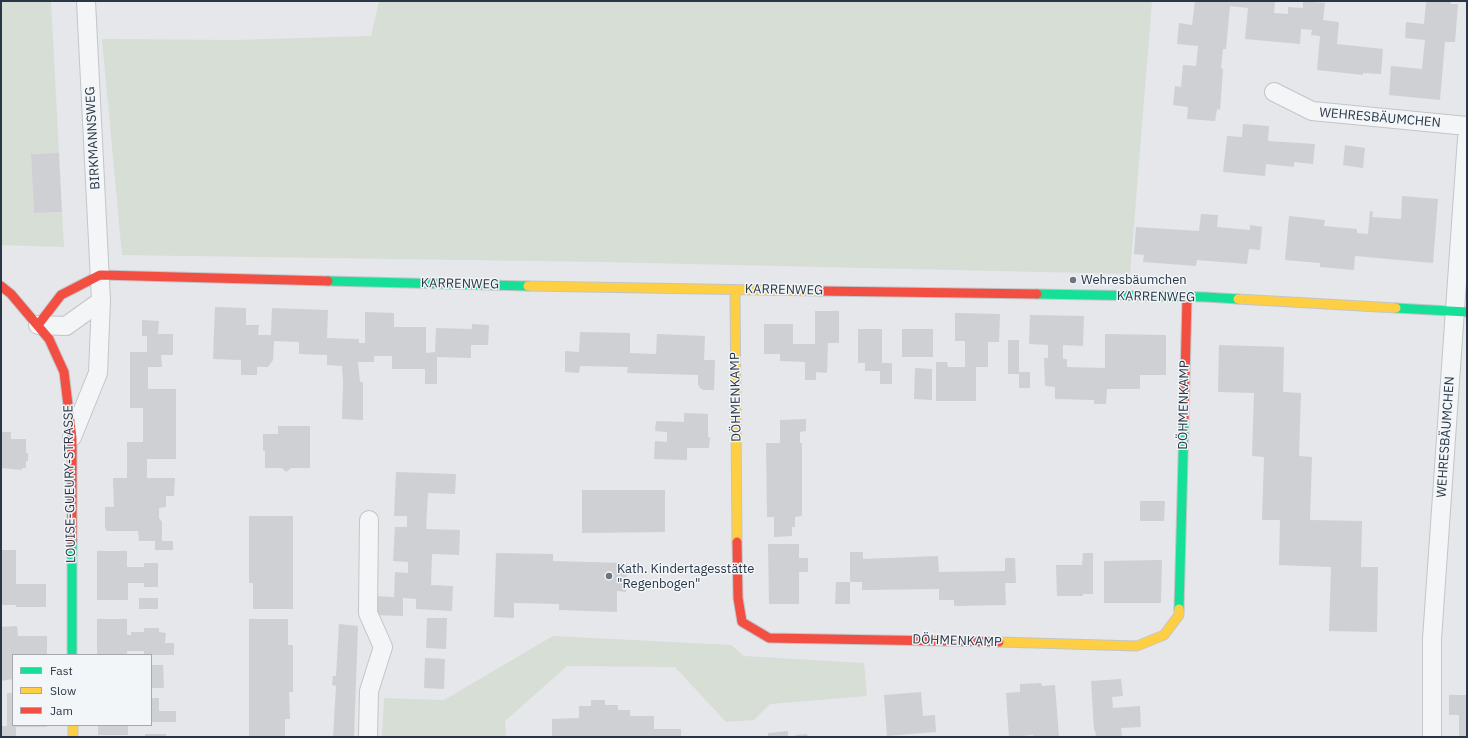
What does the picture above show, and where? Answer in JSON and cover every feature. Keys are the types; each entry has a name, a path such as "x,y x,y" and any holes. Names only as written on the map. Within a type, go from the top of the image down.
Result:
{"street":[{"name":"BIRKMANNSWEG","path":"86,1 100,275"},
{"name":"WEHRESBÄUMCHEN","path":"1274,92 1312,111 1467,126"},
{"name":"WEHRESBÄUMCHEN","path":"1432,737 1432,639 1461,311 1467,138"},
{"name":"KARRENWEG","path":"38,325 61,295 100,275 735,290 1187,298 1205,297 1461,311"},
{"path":"72,438 98,373 101,301 100,275"},
{"name":"LOUISE-GUEURY-STRASSE","path":"1,286 11,294 49,339 64,372 72,438 72,654"},
{"name":"DÖHMENKAMP","path":"735,290 738,598 742,622 769,638 868,638 1137,646 1164,635 1179,615 1187,298"},
{"path":"38,325 66,326 101,301"},
{"path":"368,737 369,692 382,646 368,613 369,520"},
{"path":"73,726 73,737"}],"shaded area":[{"path":"1,1 51,1 59,153 31,154 34,213 62,212 64,247 1,245"},
{"path":"379,1 1152,1 1130,274 602,262 122,255 102,39 235,40 371,36"},
{"path":"553,636 731,645 744,656 864,663 867,696 770,704 754,720 726,722 675,667 567,666 505,721 506,737 382,737 384,698 444,700"}],"building":[{"path":"1195,1 1275,1 1274,13 1288,14 1288,7 1303,8 1303,1 1325,3 1323,20 1339,22 1337,44 1383,49 1381,74 1363,73 1363,75 1317,70 1320,36 1311,35 1312,30 1301,29 1300,44 1245,39 1248,8 1230,6 1226,49 1223,49 1221,68 1223,69 1220,110 1217,109 1215,121 1187,119 1188,107 1173,105 1175,86 1181,87 1183,65 1196,66 1198,46 1177,44 1179,23 1192,25"},
{"path":"1451,1 1451,4 1458,4 1455,42 1445,42 1440,100 1389,95 1391,66 1422,69 1425,40 1405,38 1406,22 1424,24 1426,2"},
{"path":"1243,124 1269,126 1268,141 1315,144 1313,164 1294,162 1294,167 1266,164 1265,176 1223,172 1227,136 1242,137"},
{"path":"1345,145 1365,148 1363,168 1343,165"},
{"path":"59,153 62,212 34,213 31,154"},
{"path":"1402,196 1438,199 1433,263 1355,256 1354,270 1320,267 1320,263 1285,260 1289,216 1325,220 1324,226 1357,229 1357,233 1368,234 1370,211 1373,212 1372,217 1401,219"},
{"path":"1201,214 1218,215 1217,227 1250,230 1250,225 1262,227 1260,250 1249,249 1247,264 1197,260 1196,266 1143,262 1144,255 1134,254 1136,227 1199,231"},
{"path":"215,307 246,308 246,325 259,325 258,335 271,335 272,308 328,310 327,338 359,339 359,343 365,343 365,312 394,313 394,327 426,327 426,353 435,352 436,328 472,329 472,324 489,325 488,345 471,345 471,358 437,357 437,384 425,384 425,369 392,369 392,356 374,356 374,362 358,362 360,382 363,382 363,420 342,419 342,366 327,365 327,355 299,354 299,342 274,341 273,360 268,367 257,367 257,375 241,375 241,360 213,359"},
{"path":"815,311 839,311 839,343 828,343 827,373 816,372 816,380 805,380 805,362 780,361 780,354 764,354 764,324 793,324 793,344 815,344"},
{"path":"955,313 1000,314 999,342 988,342 988,367 976,367 976,401 936,401 936,362 947,362 948,367 965,367 965,341 955,341"},
{"path":"1030,315 1084,316 1083,346 1063,345 1063,359 1067,359 1067,367 1105,368 1105,334 1166,335 1166,375 1140,375 1140,389 1107,389 1106,404 1094,404 1094,400 1055,399 1055,387 1045,386 1044,358 1048,358 1048,345 1029,344"},
{"path":"142,320 159,321 158,334 173,334 173,355 161,355 162,367 148,367 148,389 176,389 176,459 147,459 147,478 175,478 174,496 166,496 166,507 159,508 159,518 162,522 162,541 173,541 173,550 155,550 155,541 139,541 138,531 107,531 105,528 105,507 114,507 113,478 127,478 127,442 143,442 143,408 130,408 130,352 147,352 147,336 142,336"},
{"path":"858,329 882,329 882,363 892,363 892,384 880,384 880,371 865,371 865,363 858,363"},
{"path":"902,329 933,329 933,357 902,357"},
{"path":"580,332 630,333 630,353 656,354 657,334 705,336 704,360 715,360 714,390 704,390 700,388 698,384 698,375 627,373 628,367 580,366 579,373 565,372 565,351 579,352"},
{"path":"1008,340 1019,340 1019,372 1030,372 1030,388 1019,388 1019,374 1008,374"},
{"path":"1219,345 1284,347 1283,392 1301,393 1299,456 1312,457 1310,520 1362,521 1361,567 1378,567 1377,632 1329,631 1331,567 1279,565 1280,520 1262,520 1264,457 1252,456 1254,393 1218,392"},
{"path":"915,368 932,369 932,400 914,399"},
{"path":"684,413 708,414 708,437 710,437 709,448 687,448 687,460 654,459 655,441 667,442 667,432 655,431 656,421 684,422"},
{"path":"806,419 806,431 800,432 800,443 802,443 802,516 795,517 795,527 792,527 792,536 774,537 774,517 767,517 766,443 780,443 780,420"},
{"path":"278,426 310,426 310,468 291,468 286,472 282,468 265,468 263,434 278,434"},
{"path":"1,432 11,432 11,439 26,439 26,453 28,453 28,461 26,461 26,468 22,468 22,470 1,468"},
{"path":"396,472 456,474 455,494 428,493 426,529 460,530 459,555 432,554 431,585 453,586 452,611 416,609 416,599 403,598 403,616 374,615 374,596 394,597 395,572 408,573 408,562 393,561 395,527 407,527 407,516 394,516"},
{"path":"582,490 665,490 665,532 582,533"},
{"path":"1140,501 1165,501 1164,521 1140,521"},
{"path":"249,516 293,516 293,609 253,609 253,583 249,583"},
{"path":"768,544 799,544 799,558 808,558 808,572 799,572 799,604 769,604"},
{"path":"1,550 16,550 16,584 46,584 46,607 16,607 16,605 1,605"},
{"path":"97,551 127,551 127,567 144,567 144,563 158,563 158,587 144,587 144,583 128,583 128,600 97,600"},
{"path":"850,552 863,552 863,559 938,556 939,572 1005,571 1005,558 1015,558 1016,583 1005,583 1006,605 954,606 954,600 939,600 939,589 862,590 862,582 850,582"},
{"path":"496,553 553,554 553,561 627,563 626,592 617,591 617,612 559,610 559,604 514,603 514,618 494,617"},
{"path":"1083,553 1093,553 1093,594 1083,594 1083,596 1057,596 1056,565 1082,565"},
{"path":"1162,560 1161,603 1104,603 1104,561"},
{"path":"836,582 850,582 850,604 835,604"},
{"path":"139,598 158,598 158,609 139,609"},
{"path":"427,618 447,618 446,649 426,648"},
{"path":"97,619 127,619 127,635 131,635 131,632 144,632 144,628 159,628 159,632 166,633 165,643 174,643 174,655 144,654 144,651 127,651 127,654 97,654"},
{"path":"249,619 288,619 288,645 293,645 293,692 289,692 290,719 285,719 285,737 249,737"},
{"path":"339,624 358,626 354,737 333,737 336,686 332,685 333,676 336,676"},
{"path":"17,626 18,636 47,636 47,654 12,654 12,679 1,681 1,627"},
{"path":"425,658 445,659 444,689 424,688"},
{"path":"152,665 163,665 164,688 152,688"},
{"path":"1121,679 1123,696 1112,697 1113,708 1140,706 1141,727 1121,728 1122,737 1096,737 1094,730 1091,681"},
{"path":"1041,683 1042,686 1055,685 1059,737 1033,737 1033,735 1009,737 1006,693 1020,692 1020,684"},
{"path":"921,692 923,716 935,715 936,732 887,736 884,695"},
{"path":"7,693 12,693 12,726 47,727 16,727 16,737 1,737 1,726 7,726"},
{"path":"1449,695 1467,695 1467,736 1459,736 1459,715 1449,715"},
{"path":"152,698 159,698 159,711 176,711 176,722 152,722"},
{"path":"591,700 605,700 605,705 618,705 618,710 630,710 630,716 654,716 654,729 681,729 681,737 552,737 552,719 579,718 579,706 591,706"},
{"path":"98,726 128,726 128,735 98,735"},
{"path":"788,731 788,737 768,737 768,733"},
{"path":"145,734 166,734 166,737 145,737"},
{"path":"807,734 808,737 796,737 795,735"}],"traffic: fast":[{"path":"328,281 528,286"},
{"path":"1037,294 1238,299"},
{"path":"1396,308 1467,312"},
{"path":"1179,609 1184,420"},
{"path":"72,541 72,654"}],"traffic: slow":[{"path":"528,286 819,291"},
{"path":"735,290 737,542"},
{"path":"1238,299 1396,308"},
{"path":"999,642 1137,646 1164,635 1179,615 1179,609"},
{"path":"73,726 73,737"}],"traffic: jam":[{"path":"38,325 61,295 100,275 328,281"},
{"path":"1,286 11,294 49,339 64,372 72,438 72,541"},
{"path":"819,291 1037,294"},
{"path":"1184,420 1187,298"},
{"path":"737,542 738,598 742,622 769,638 999,642"}],"place":[{"name":"Wehresbäumchen","path":"1073,280"},
{"name":"Kath. Kindertagesstätte \"Regenbogen\"","path":"609,576"}]}
